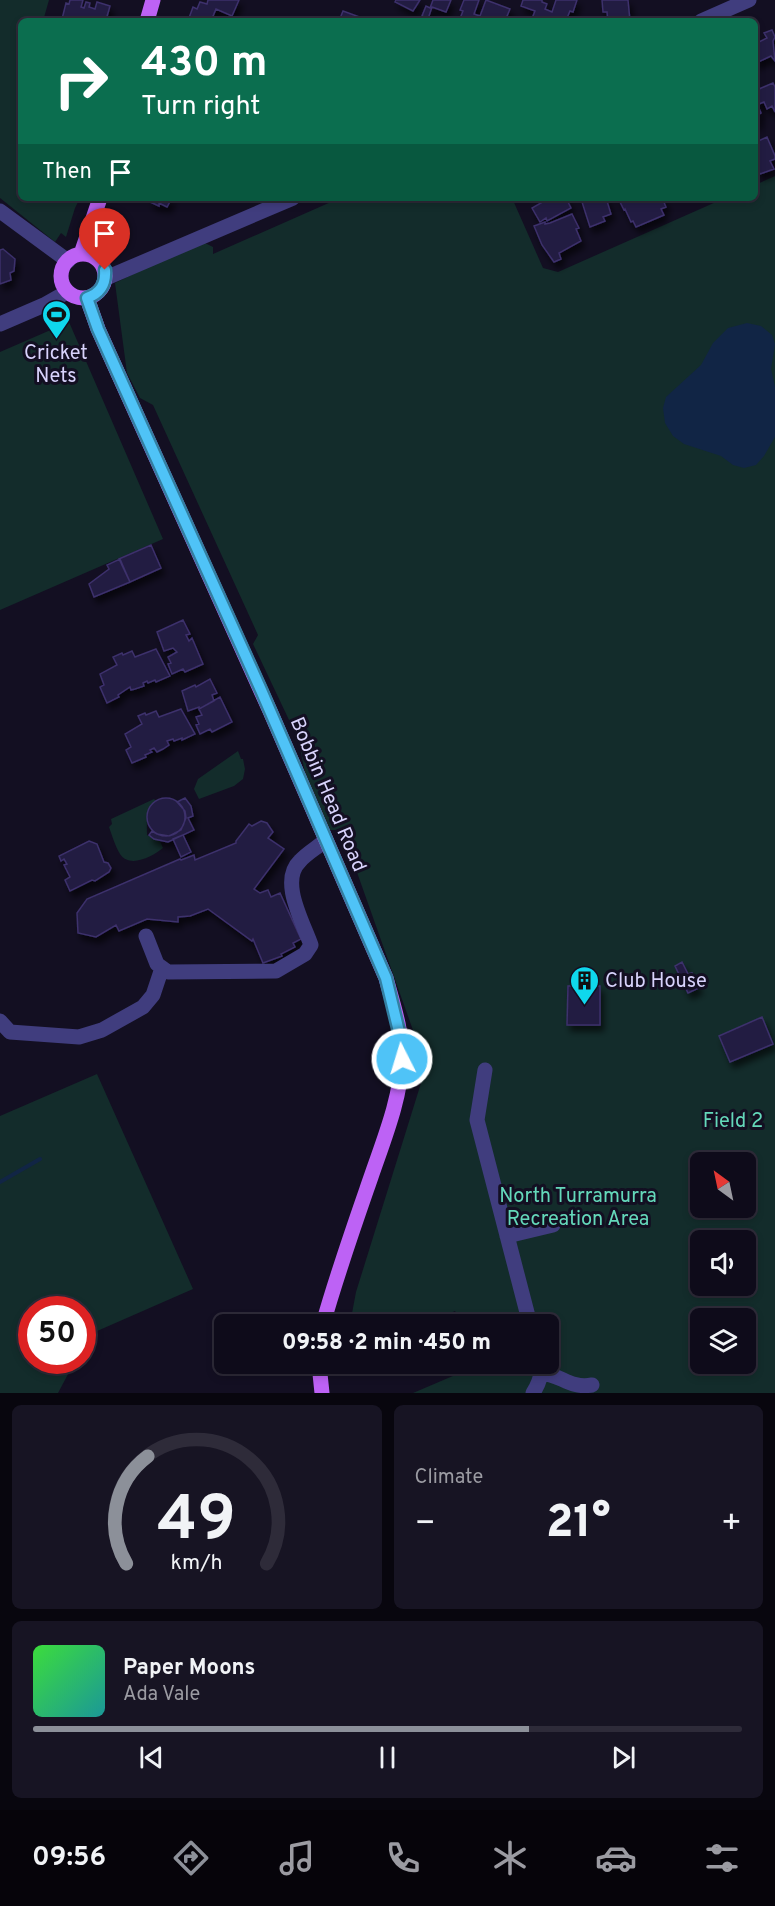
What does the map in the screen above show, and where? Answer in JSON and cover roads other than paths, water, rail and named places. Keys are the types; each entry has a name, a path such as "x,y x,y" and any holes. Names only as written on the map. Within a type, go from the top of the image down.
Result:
{"main road":[{"path":"148,18 153,0"},
{"path":"74,258 99,201"},
{"path":"89,255 101,263 105,278 100,291 87,298 80,298 67,292 61,277 63,266 74,258 89,255"},
{"name":"Bobbin Head Road","path":"87,298 98,329 207,568 386,978 401,1040 402,1059 399,1080 385,1136 326,1314"},
{"path":"320,1374 322,1393"}],"street":[{"path":"708,18 749,0"},
{"path":"105,278 285,201"},
{"path":"0,211 74,258"},
{"path":"0,324 44,305 67,292"},
{"path":"146,936 157,964 168,972 276,971 305,954 311,945 290,888 298,862 326,840"},
{"path":"0,1021 10,1032 79,1037 102,1030 143,1007 153,995 162,968"},
{"path":"485,1070 477,1120 527,1314"},
{"path":"507,1236 553,1224"},
{"path":"532,1393 537,1385 539,1374"},
{"path":"552,1374 578,1386 592,1384"}],"water":[{"path":"747,323 761,326 772,335 775,344 771,369 775,387 775,437 756,465 744,468 733,465 721,456 684,444 673,436 665,423 663,408 666,397 701,365 713,343 728,328"}],"waterway":[{"path":"0,1182 40,1159"}],"place":[{"name":"Cricket Nets","path":"56,340"},
{"name":"Club House","path":"584,1006"}],"park label":[{"name":"Field 2","path":"733,1120"},
{"name":"North Turramurra Recreation Area","path":"578,1206"}]}
